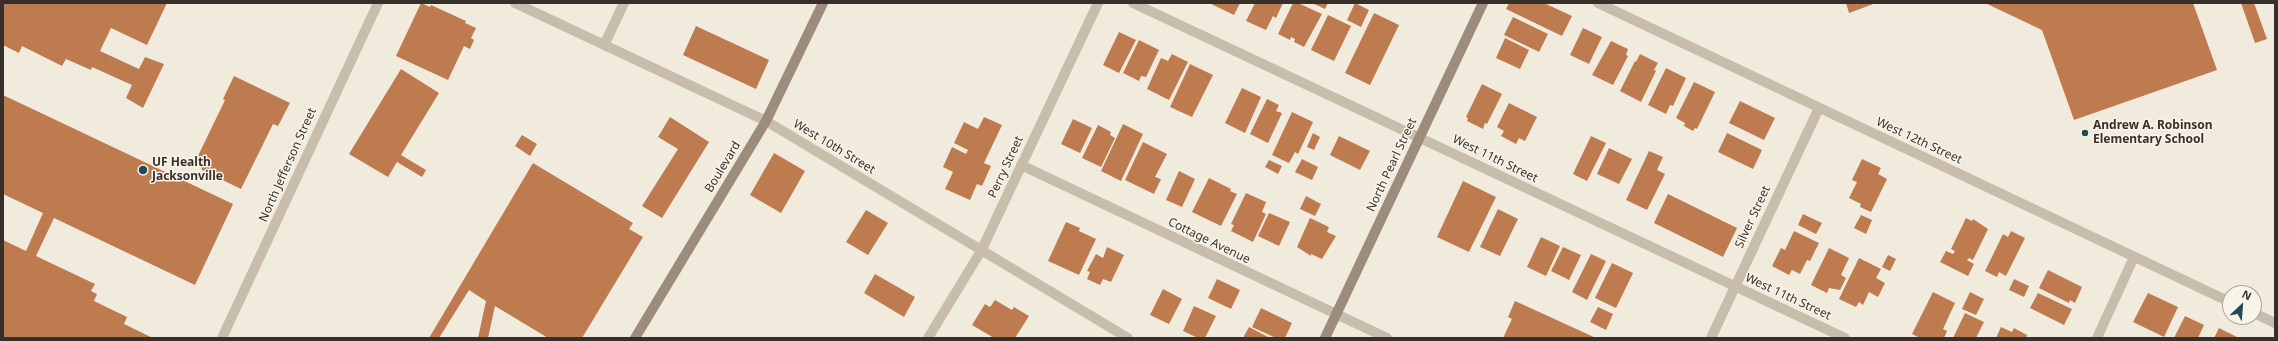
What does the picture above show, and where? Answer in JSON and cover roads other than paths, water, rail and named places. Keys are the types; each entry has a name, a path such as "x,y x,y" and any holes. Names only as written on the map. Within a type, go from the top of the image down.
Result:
{"main road":[{"name":"Boulevard","path":"635,338 766,121 823,3"},
{"name":"North Pearl Street","path":"1325,338 1483,3"}],"street":[{"name":"North Jefferson Street","path":"222,338 378,3"},
{"name":"West 10th Street","path":"515,3 766,121 1128,338"},
{"path":"604,45 624,3"},
{"name":"Perry Street","path":"928,338 981,251 1098,3"},
{"name":"West 11th Street","path":"1133,3 1845,338"},
{"name":"West 12th Street","path":"1598,3 2222,298"},
{"name":"Silver Street","path":"1710,338 1819,108"},
{"name":"Cottage Avenue","path":"1021,165 1335,315 1387,338"},
{"path":"2096,338 2134,257"},
{"path":"2262,317 2275,323"}],"place":[{"name":"Andrew A. Robinson Elementary School","path":"2085,133"},
{"name":"UF Health Jacksonville","path":"143,170"}]}
